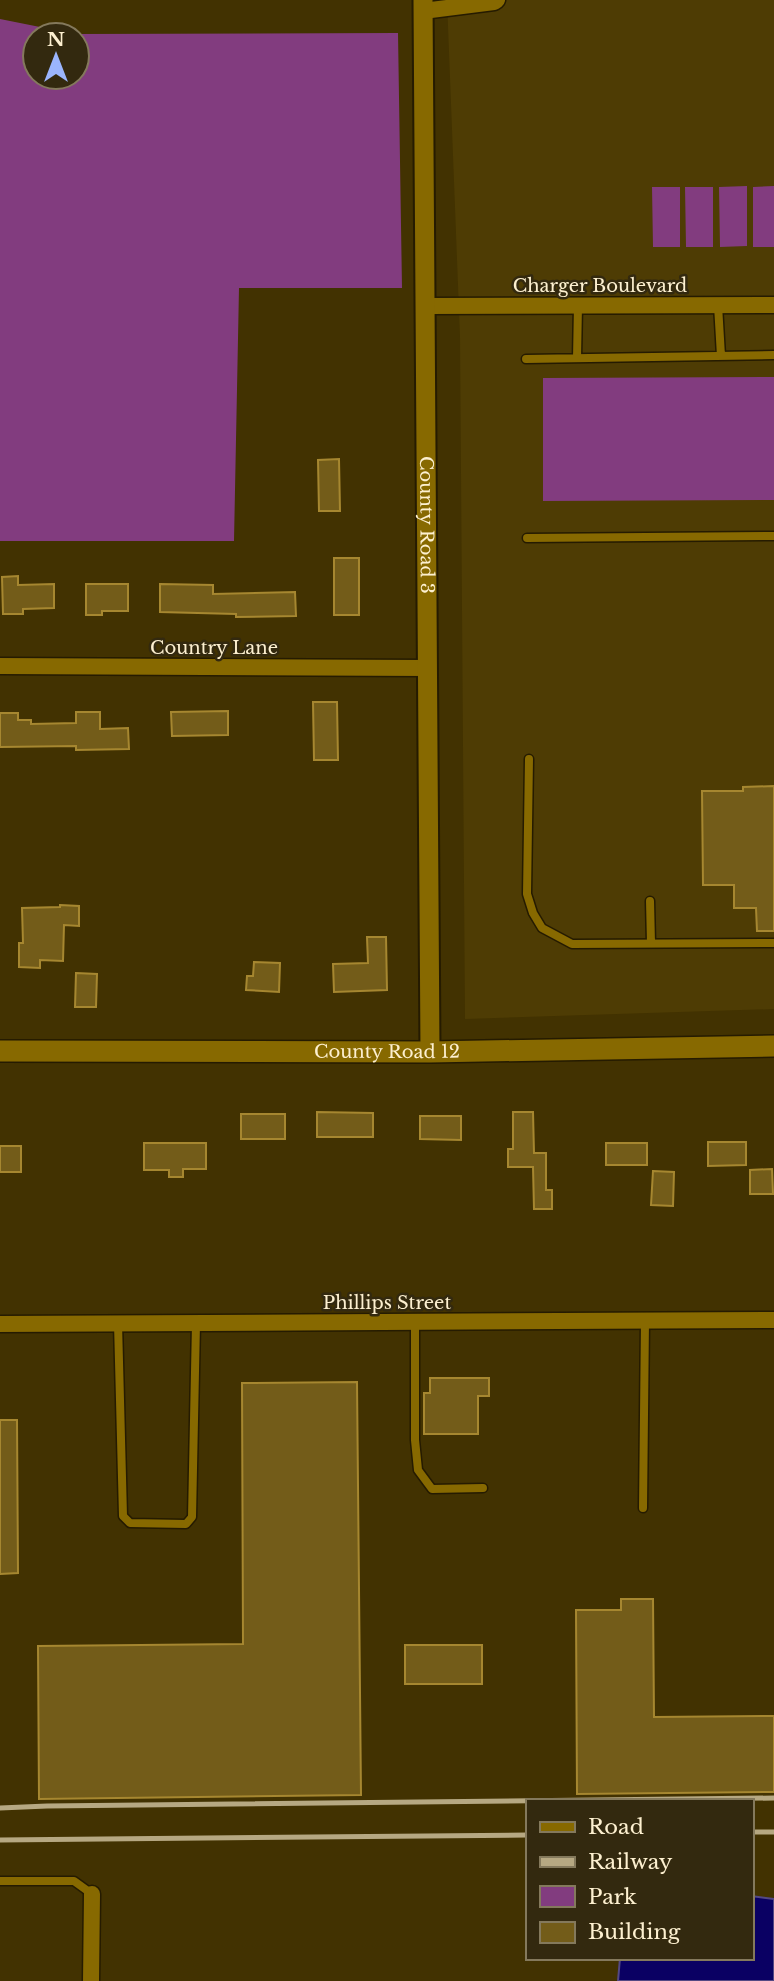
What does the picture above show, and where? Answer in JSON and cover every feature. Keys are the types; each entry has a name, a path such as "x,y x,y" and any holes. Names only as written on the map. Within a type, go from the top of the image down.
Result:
{"main road":[{"name":"County Road 12","path":"0,1051 430,1052 774,1046"}],"street":[{"path":"423,6 497,0"},
{"name":"County Road 3","path":"423,6 430,1052"},
{"name":"Charger Boulevard","path":"426,306 774,305"},
{"name":"Country Lane","path":"0,666 428,668"},
{"name":"Phillips Street","path":"0,1324 774,1320"},
{"path":"91,1981 92,1894"}],"lane":[{"path":"577,358 578,305"},
{"path":"718,305 721,356"},
{"path":"526,359 774,355"},
{"path":"527,538 774,536"},
{"path":"529,759 527,894 533,913 542,928 572,944 774,943"},
{"path":"650,901 651,943"},
{"path":"643,1508 645,1321"},
{"path":"415,1322 415,1440 418,1470 432,1489 483,1488"},
{"path":"118,1323 123,1516 130,1523 186,1524 192,1517 196,1323"},
{"path":"0,1881 74,1881 92,1894"}],"shaded area":[{"path":"447,0 774,0 774,1009 465,1019 460,337"},
{"path":"753,1896 774,1899 774,1981 618,1981 620,1960 753,1960"}],"green space":[{"path":"0,19 21,23 21,91 91,91 91,34 398,33 402,288 239,288 234,541 0,541"},
{"path":"747,186 747,246 720,247 719,187"},
{"path":"774,186 774,247 753,247 753,187"},
{"path":"652,187 680,187 680,247 653,247"},
{"path":"685,187 713,187 713,247 686,247"},
{"path":"774,377 774,500 543,501 543,378"}],"building":[{"path":"339,459 340,511 319,511 318,460"},
{"path":"334,558 359,558 359,615 334,615"},
{"path":"18,576 18,585 54,584 54,608 23,609 23,614 3,614 2,577"},
{"path":"86,584 128,584 128,611 102,611 102,615 86,615"},
{"path":"160,584 213,585 213,594 295,592 296,616 236,617 236,614 160,612"},
{"path":"313,702 337,702 338,760 314,760"},
{"path":"228,711 228,735 172,736 171,712"},
{"path":"76,712 100,712 100,729 128,728 129,749 76,750 76,746 0,747 0,713 18,713 18,720 31,720 31,724 76,723"},
{"path":"774,786 774,931 757,931 756,908 734,908 734,885 703,885 702,791 743,791 743,787"},
{"path":"79,906 79,926 64,925 63,961 40,960 40,968 19,967 19,943 23,943 22,908"},
{"path":"367,937 386,937 387,990 334,992 333,964 368,963"},
{"path":"254,962 280,963 279,992 246,990 247,976 253,976"},
{"path":"76,973 97,974 96,1007 75,1007"},
{"path":"317,1112 373,1113 373,1137 317,1137"},
{"path":"513,1112 533,1112 534,1153 546,1153 546,1190 552,1190 552,1209 534,1209 533,1167 508,1167 508,1149 513,1149"},
{"path":"241,1114 285,1114 285,1139 241,1139"},
{"path":"420,1116 461,1116 461,1140 420,1139"},
{"path":"708,1142 746,1142 746,1165 708,1166"},
{"path":"144,1143 206,1143 206,1169 183,1169 183,1177 169,1177 169,1170 144,1170"},
{"path":"606,1143 647,1143 647,1165 606,1165"},
{"path":"0,1146 21,1146 21,1172 0,1172"},
{"path":"772,1169 773,1194 750,1194 750,1170"},
{"path":"653,1171 674,1172 673,1206 651,1205"},
{"path":"430,1378 489,1378 489,1396 478,1396 478,1434 424,1434 424,1393 430,1393"},
{"path":"357,1382 361,1795 39,1799 38,1646 243,1644 242,1383"},
{"path":"0,1420 17,1420 18,1573 0,1574"},
{"path":"621,1599 653,1599 654,1717 774,1716 774,1792 577,1794 576,1610 621,1610"},
{"path":"405,1645 482,1645 482,1684 405,1684"}],"railway":[{"path":"683,1799 774,1798"},
{"path":"0,1808 526,1801"},
{"path":"753,1832 774,1832"},
{"path":"0,1840 526,1835"}]}
